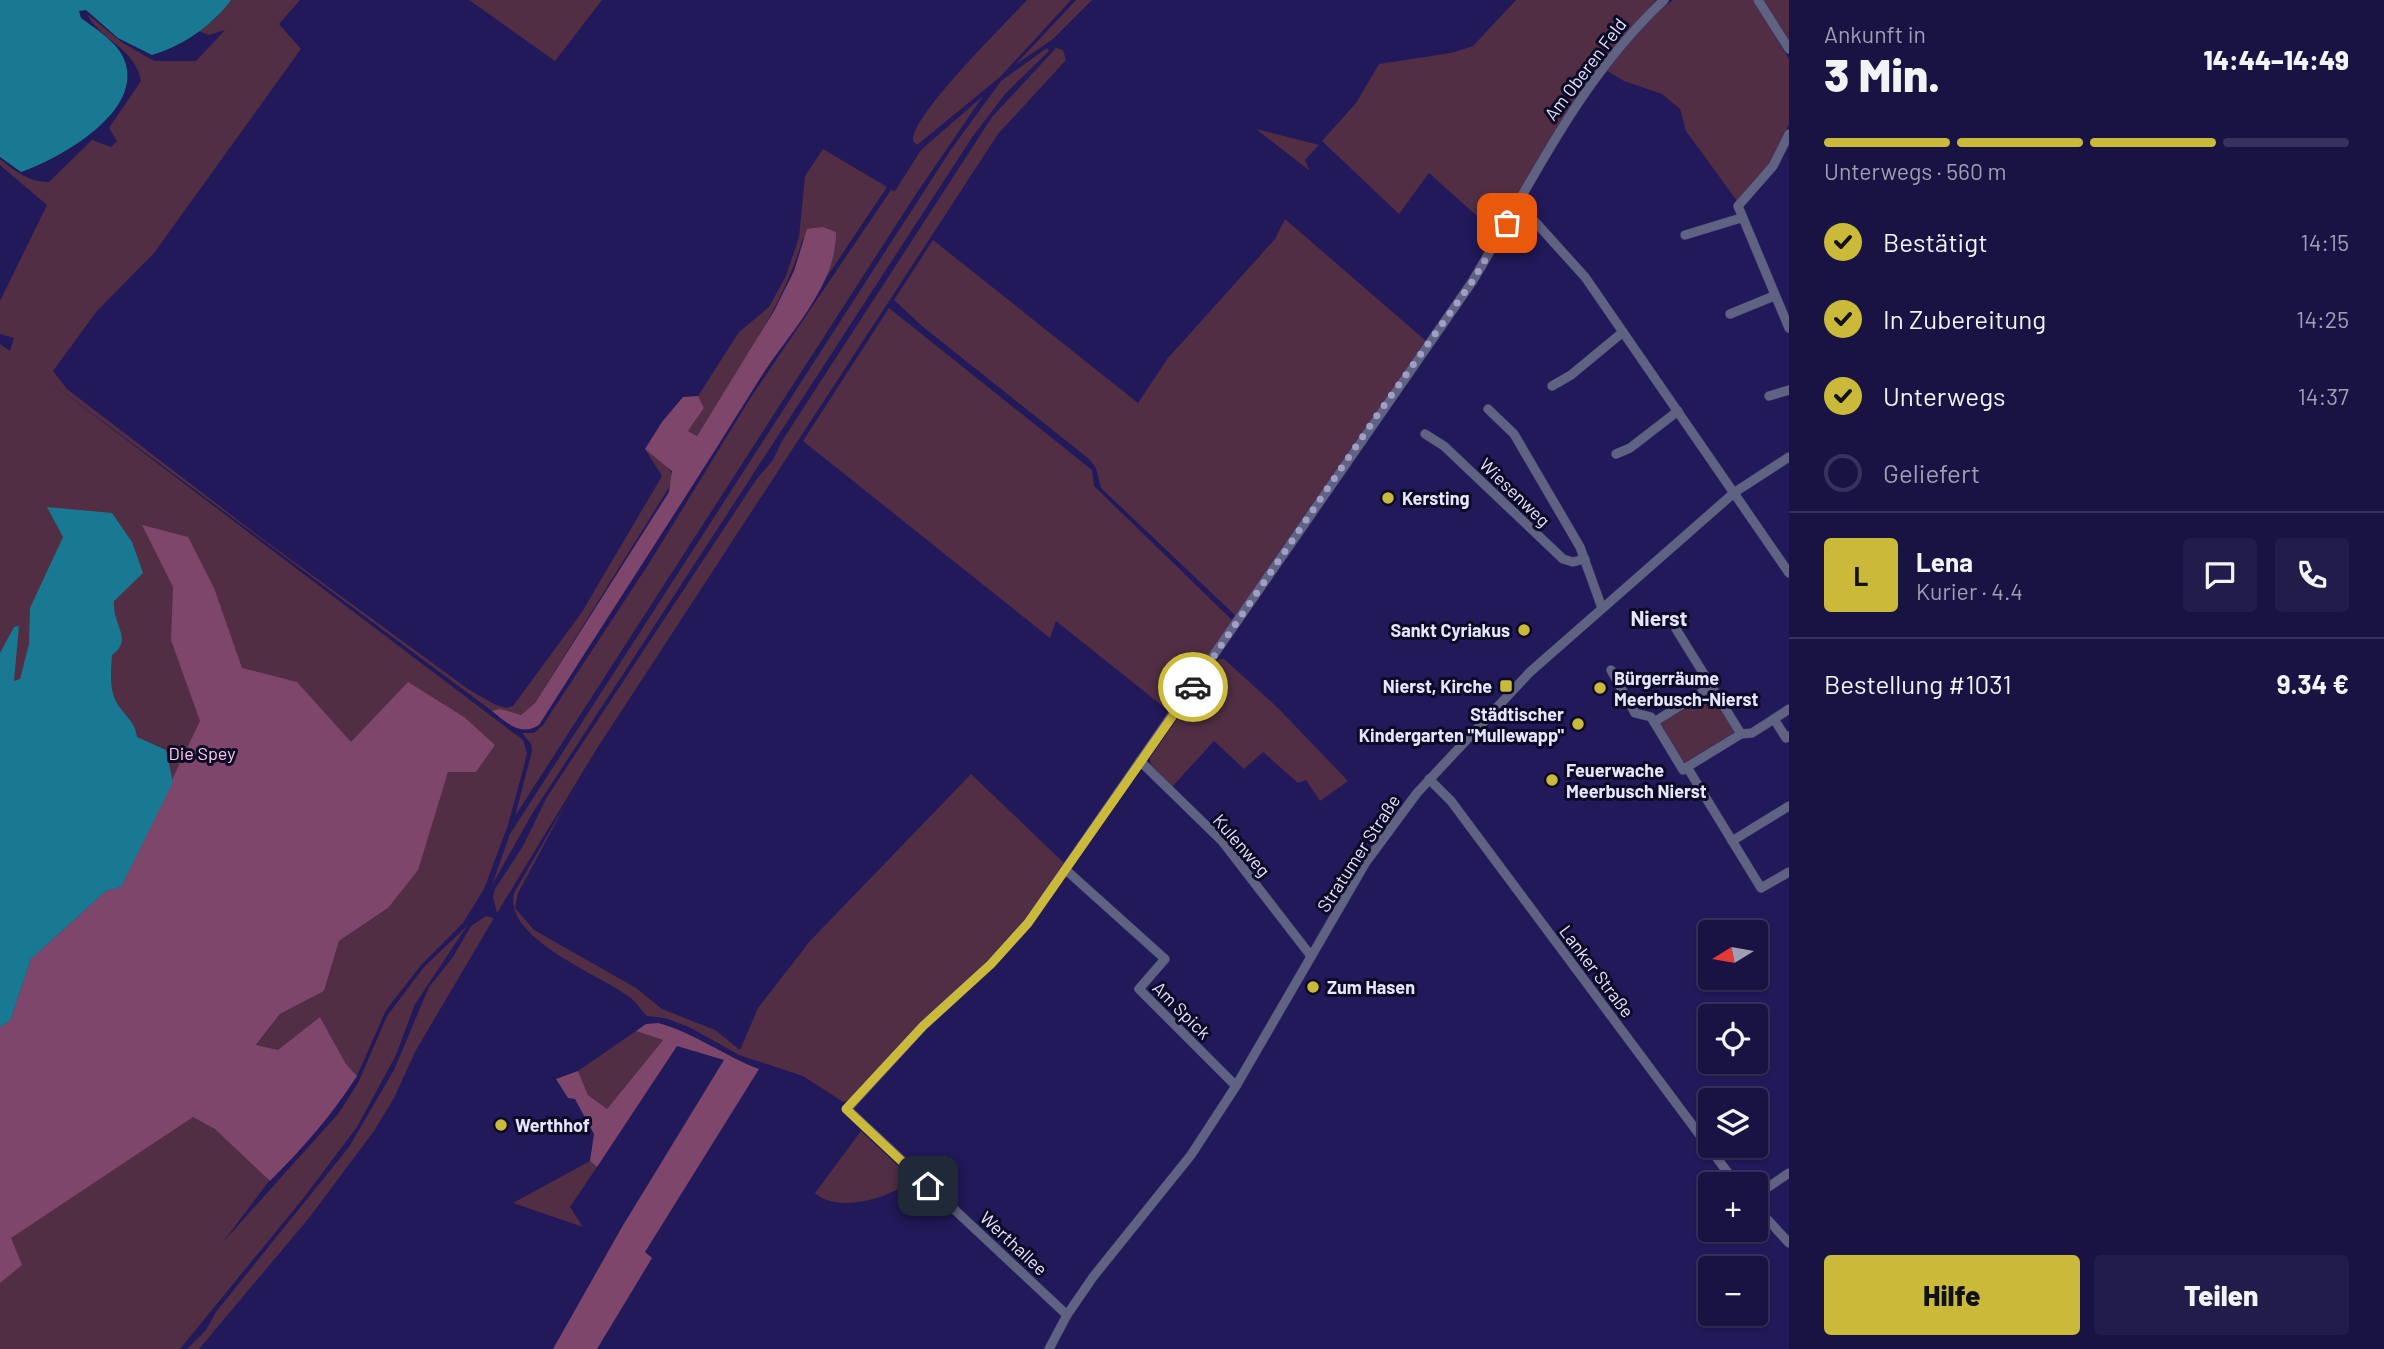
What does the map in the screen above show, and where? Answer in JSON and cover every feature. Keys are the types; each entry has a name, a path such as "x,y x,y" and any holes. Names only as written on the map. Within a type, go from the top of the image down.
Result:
{"street":[{"name":"Am Oberen Feld","path":"846,1109 923,1026 1013,942 1066,870 1472,282 1519,204 1562,123 1600,70 1664,0"},
{"path":"1758,0 1789,49"},
{"path":"1789,134 1773,166 1738,206 1789,328"},
{"path":"1519,204 1586,277 1789,573"},
{"path":"1685,236 1741,218"},
{"path":"1730,314 1774,296"},
{"path":"1552,386 1572,374 1623,332"},
{"path":"1769,396 1789,390"},
{"name":"Wiesenweg","path":"1488,409 1514,434 1586,559 1602,608"},
{"path":"1616,454 1630,448 1678,411"},
{"name":"Wiesenweg","path":"1425,434 1444,446 1563,559 1573,562 1586,559"},
{"name":"Stratumer Straße","path":"1049,1349 1067,1315 1138,1218 1191,1155 1236,1086 1391,824 1497,704 1735,492 1789,457"},
{"path":"1676,629 1741,734"},
{"path":"1611,670 1635,713 1651,717 1684,770 1741,734 1752,733 1789,709"},
{"path":"1654,722 1712,686"},
{"path":"1774,719 1786,738 1789,736"},
{"name":"Kulenweg","path":"1140,761 1222,841 1311,956"},
{"path":"1687,767 1761,888 1789,872"},
{"name":"Lanker Straße","path":"1429,779 1439,787 1466,821 1727,1172"},
{"path":"1732,841 1789,806"},
{"name":"Am Spick","path":"1066,870 1165,959 1139,989 1236,1086"},
{"name":"Werthallee","path":"846,1109 1067,1315"},
{"path":"1768,1187 1789,1173"},
{"path":"1768,1220 1789,1243"}],"green space":[{"name":"Die Spey","path":"231,0 300,0 279,24 301,49 154,253 97,311 53,371 67,389 260,537 468,689 506,708 513,706 582,612 662,476 645,449 667,466 673,481 535,703 521,715 492,711 46,379 523,740 527,753 508,825 484,889 463,923 422,964 386,1010 357,1076 346,1064 320,1017 278,1051 256,1046 280,1014 324,991 339,941 388,908 437,803 448,772 474,726 191,1078 269,1181 223,1242 338,1114 358,1083 387,1016 424,967 467,926 415,1004 396,1055 357,1127 305,1196 180,1349 0,1349 0,344 10,351 14,338 0,334 0,301 47,205 0,165 0,159 23,175 49,182 92,140 111,147 117,141 109,128 141,81 132,61 100,31 87,14 123,43 154,61 196,61 225,30 209,35 198,31 214,20"},
{"path":"469,0 602,0 555,61"},
{"path":"1027,0 1071,0 1000,77 917,145 913,141 916,129 942,92"},
{"path":"1076,0 1092,0 1053,39 1015,65"},
{"path":"1516,0 1656,0 1597,68 1560,122 1496,233 1429,173 1399,214 1322,141 1356,103 1379,64 1451,53 1473,46"},
{"path":"1673,0 1753,0 1789,59 1789,124 1771,164 1737,201 1686,131 1680,109 1662,94 1624,81 1604,69 1643,23"},
{"path":"1763,0 1789,0 1789,43 1765,6"},
{"path":"1047,48 1049,51 1006,93 973,136 532,814 492,885 510,834 950,151 1001,81"},
{"path":"1056,48 1063,50 1066,60 998,134 596,750 497,913 493,897 495,889 523,846 547,797 756,480 773,460 782,441 992,117"},
{"path":"983,96 916,194 515,816 532,751 531,744 522,733 534,733 543,725 650,562 751,397 891,190 895,191 921,150"},
{"path":"1256,129 1319,145 1305,160 1310,171"},
{"path":"823,149 887,187 824,281 836,245 803,238 771,315 697,436 688,431 704,408 698,396 739,332 769,307 786,276 799,237 805,176"},
{"path":"1285,219 1426,341 1237,617 1101,488 1096,468 1089,459 922,326 894,300 933,240 1138,403 1168,358 1275,239"},
{"path":"823,227 836,232 834,252 828,272 808,310 759,380 539,725 526,730 508,724 492,711 500,709 521,715 535,703 669,492 672,471 645,449 662,422 683,397 698,396 704,408 688,431 697,436 774,311 794,271 807,229"},
{"path":"889,308 1092,470 1094,486 1232,620 1170,712 1056,621 1050,638 803,441"},
{"path":"142,525 188,537 214,588 242,668 297,682 351,742 408,682 464,717 495,745 476,772 448,772 418,870 388,908 339,941 324,991 280,1014 256,1045 278,1050 320,1017 346,1064 357,1076 327,1118 294,1156 270,1181 215,1129 193,1117 11,1238 22,1265 0,1283 0,1027 10,1021 31,959 106,891 121,887 200,721 171,640 173,587"},
{"path":"1219,659 1224,659 1278,708 1348,781 1320,801 1306,780 1298,783 1263,752 1244,769 1214,741 1172,787 1151,766 1150,758"},
{"path":"1710,691 1735,732 1683,764 1658,723"},
{"path":"621,720 563,809 518,893 515,908 534,930 636,988 662,1009 715,1030 740,1050 758,1008 810,941 971,774 1065,864 1012,939 850,1100 843,1102 803,1076 739,1055 689,1027 665,1018 647,1016 631,998 556,953 537,940 523,925 515,909 514,893 562,810"},
{"path":"486,916 494,918 416,1050 394,1098 374,1131 309,1218 199,1349 187,1349 206,1330 216,1312 349,1147 394,1070 429,987 453,957 471,926"},
{"path":"658,1023 672,1027 759,1069 645,1252 652,1258 597,1349 553,1349 622,1227 724,1060 677,1046 597,1167 590,1161 594,1134 575,1099 568,1098 556,1079 578,1071 588,1095 607,1109 663,1040 636,1031 646,1024"},
{"path":"636,1031 663,1040 607,1109 588,1095 578,1071"},
{"path":"861,1131 912,1179 892,1192 864,1201 850,1203 824,1199 815,1193"},
{"path":"590,1161 597,1167 570,1207 583,1227 513,1203"}],"water":[{"path":"0,0 231,0 196,34 174,47 152,55 118,38 86,10 79,11 81,18 106,36 121,53 127,78 123,97 95,130 76,144 21,172 0,157"},
{"path":"47,507 112,513 132,542 143,573 114,601 122,637 118,649 112,655 112,690 117,703 133,725 137,737 166,750 173,782 121,887 106,891 31,959 10,1021 0,1027 0,653 14,627 19,626 14,681 20,679 29,644 30,608 63,537"}],"way so far":[{"path":"1193,687 1376,417 1472,282 1507,223"}],"place":[{"name":"Kersting","path":"1388,498"},
{"name":"Sankt Cyriakus","path":"1524,630"},
{"name":"Nierst, Kirche","path":"1506,686"},
{"name":"Bürgerräume Meerbusch-Nierst","path":"1600,688"},
{"name":"Städtischer Kindergarten \"Mullewapp\"","path":"1578,724"},
{"name":"Feuerwache Meerbusch Nierst","path":"1552,780"},
{"name":"Zum Hasen","path":"1313,987"},
{"name":"Werthhof","path":"501,1125"}],"district":[{"name":"Nierst","path":"1659,617"}],"route":[{"path":"928,1186 846,1109 923,1026 1013,942 1193,687"}]}
